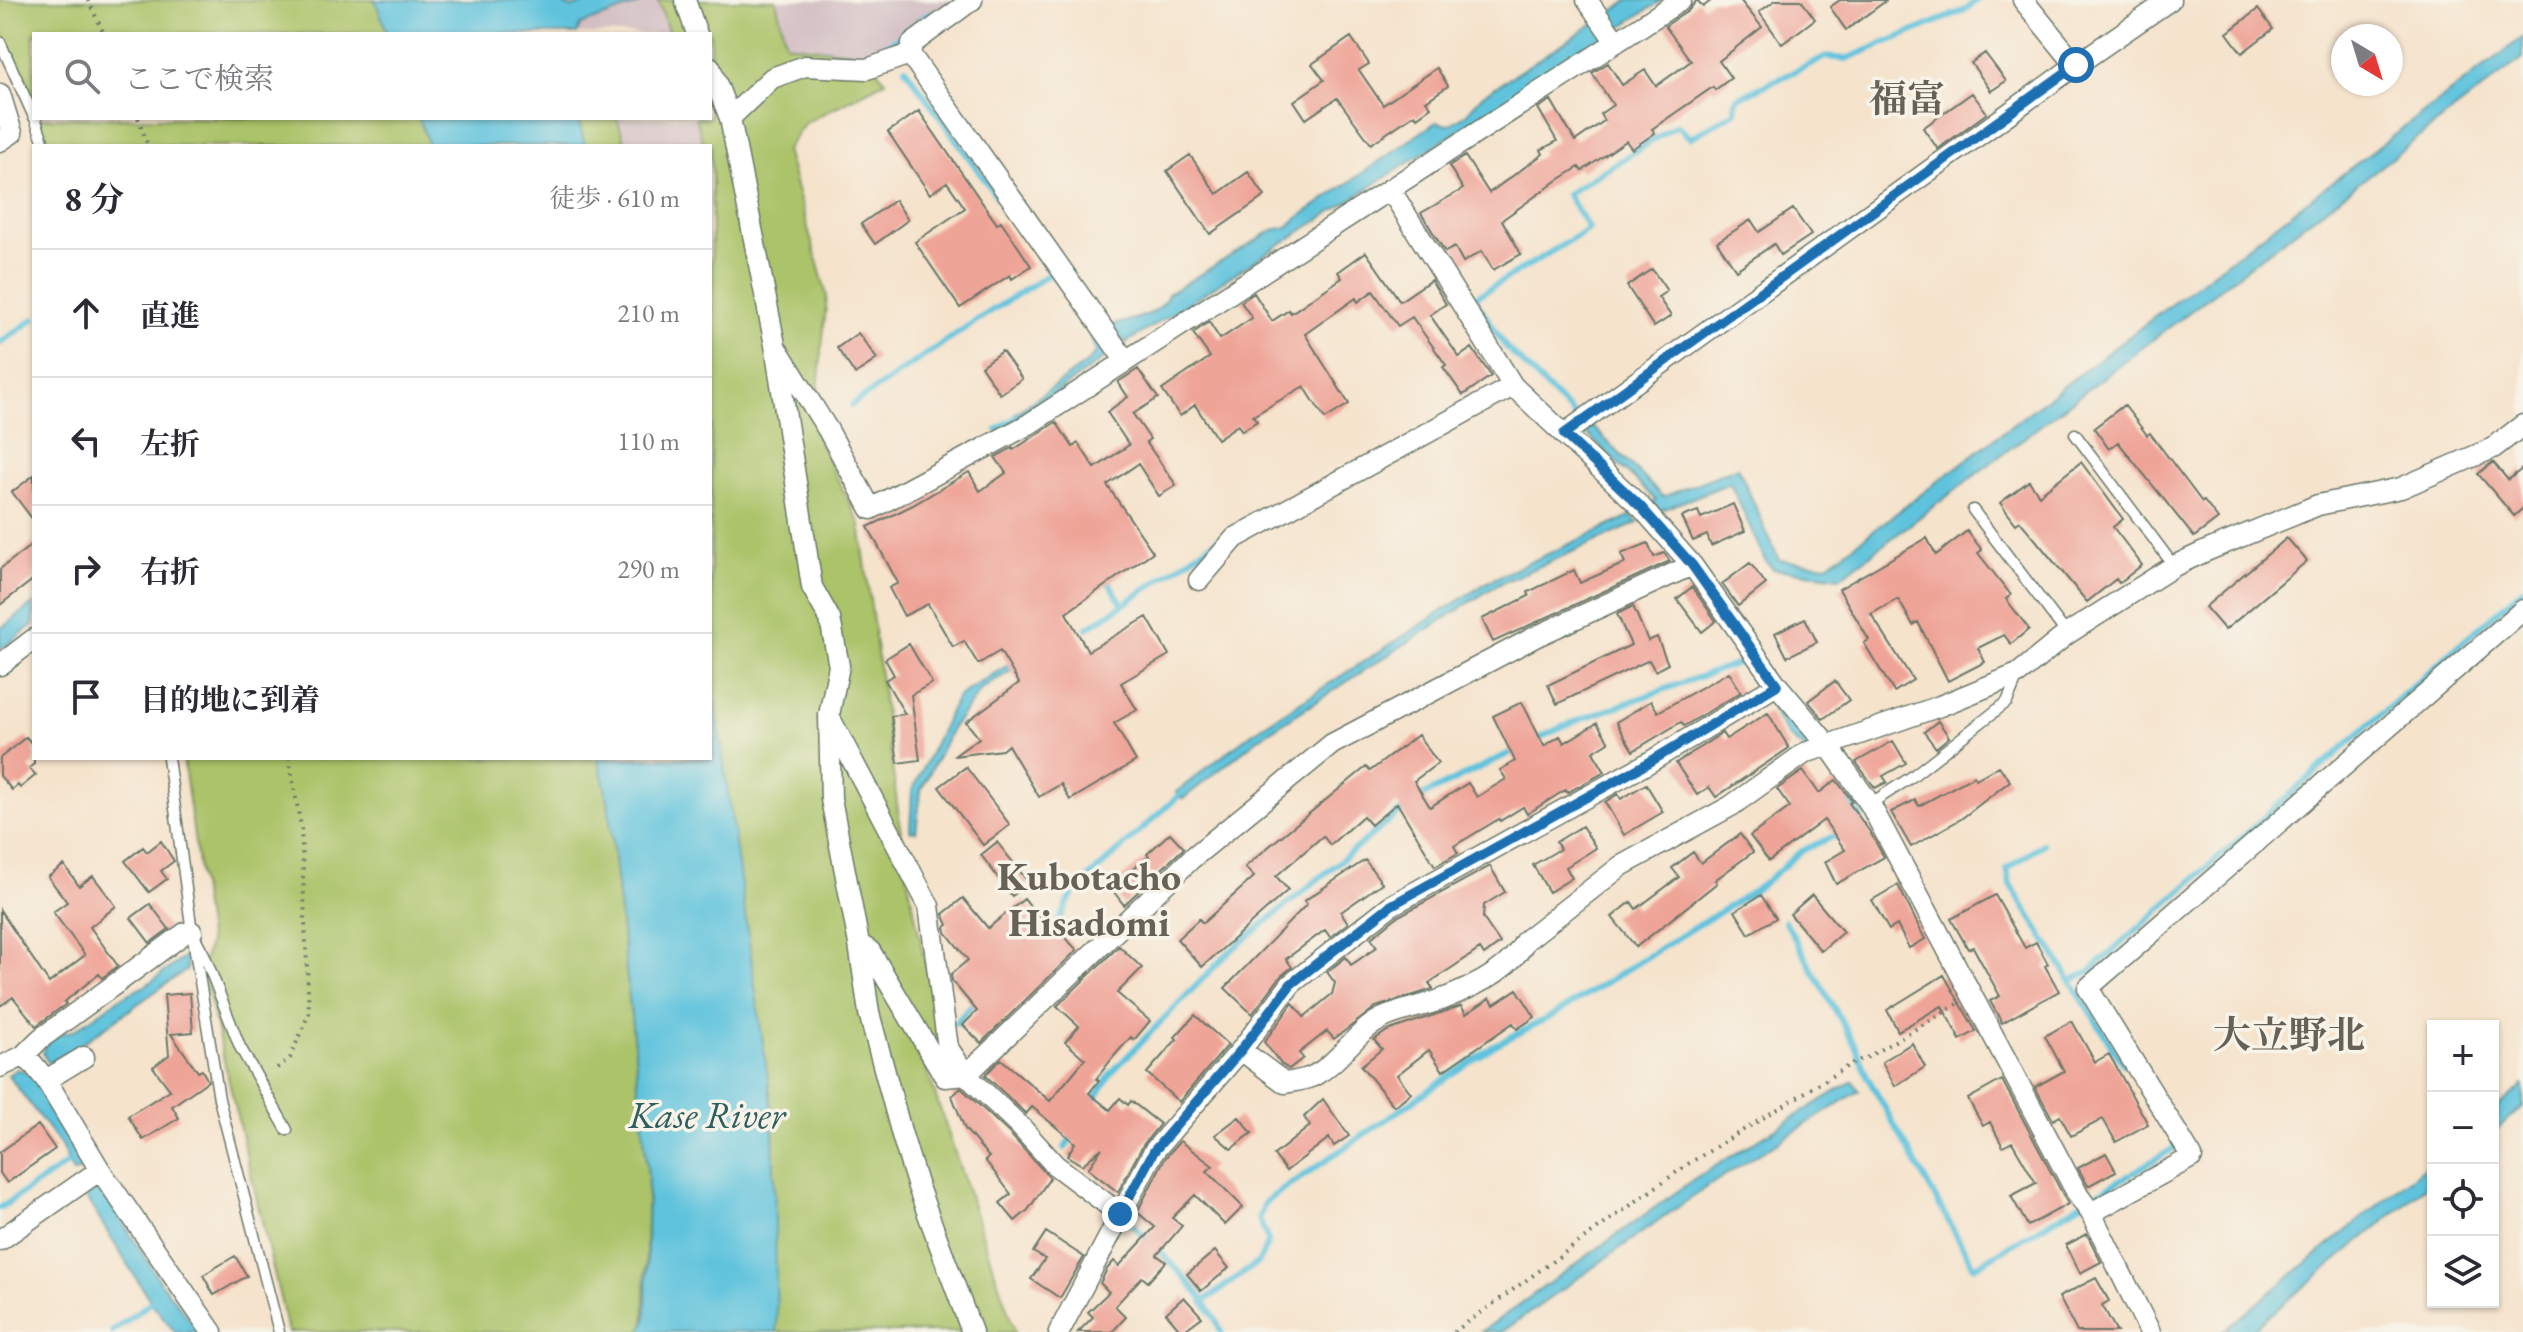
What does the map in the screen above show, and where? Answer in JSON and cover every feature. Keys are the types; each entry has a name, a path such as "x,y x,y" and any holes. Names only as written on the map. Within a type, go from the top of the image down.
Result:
{"street":[{"path":"685,0 696,32"},
{"path":"972,0 912,44 910,54 1118,350"},
{"path":"775,345 828,430 871,509 1029,424 1118,350 1390,189 1681,0"},
{"path":"2023,0 2076,65"},
{"path":"1575,427 2170,0"},
{"path":"1591,7 1616,42"},
{"path":"730,118 772,78 805,66 867,69 910,54"},
{"path":"712,72 730,118 775,345 812,587 830,619 839,666 829,715 831,799 869,1013 918,1187 972,1332"},
{"path":"0,94 12,133 0,141"},
{"path":"1390,189 1513,386 1575,427 1692,565 1768,690 1827,744 1870,804 2086,1205 2150,1332"},
{"path":"1199,580 1235,538 1513,386"},
{"path":"1241,1050 1285,1083 1315,1076 1341,1054 1353,1038 1381,1019 1443,999 1485,979 1519,953 1525,941 1621,866 1731,806 1805,753 1940,706 2018,674 2067,634 2174,566 2206,551 2318,505 2401,488 2493,448 2523,425"},
{"path":"859,944 870,951 945,1077 966,1075 1191,859 1332,744 1535,637 1692,565"},
{"path":"2086,1205 2192,1157 2088,988 2523,610"},
{"path":"0,665 32,641"},
{"path":"1059,1332 1154,1151 1241,1050 1291,984 1390,906 1648,763 1768,690"},
{"path":"829,715 929,906 948,1048 966,1075 1019,1125 1055,1165 1120,1214"},
{"path":"13,1061 185,933 192,932"},
{"path":"46,1080 84,1057"},
{"path":"13,1061 33,1064 46,1080 100,1170 212,1332"},
{"path":"0,1240 100,1170"}],"lane":[{"path":"0,42 32,113"},
{"path":"35,120 44,144"},
{"path":"2075,434 2174,566"},
{"path":"1973,510 2067,634"},
{"path":"1870,804 1910,778 2007,702 2018,674"},
{"path":"168,760 219,1099 279,1332"},
{"path":"192,932 204,954 240,1047 287,1130"}],"path":[{"path":"88,0 103,32"},
{"path":"139,120 147,144"},
{"path":"277,1068 290,1058 309,1013 301,827 289,760"},
{"path":"1454,1332 1688,1164 1856,1061 1973,995"}],"shaded area":[{"path":"466,0 658,0 668,32 477,32"},
{"path":"776,0 955,0 888,52 864,54 786,44"},
{"path":"509,120 697,120 703,144 517,144"}],"green space":[{"path":"0,0 375,0 387,32 32,32 32,104 0,29"},
{"path":"658,0 776,0 786,44 864,54 886,81 805,123 786,150 827,296 814,432 860,524 906,871 941,1039 923,1058 1015,1332 741,1332 710,760 712,144 703,144 697,120 712,120 712,32 668,32"},
{"path":"39,120 420,120 428,144 48,144"},
{"path":"578,120 618,120 625,144 584,144"},
{"path":"183,760 598,760 608,801 648,1175 644,1332 288,1332 202,967 209,943"}],"water":[{"path":"375,0 553,0 572,8 596,0 638,0 640,4 580,25 578,32 387,32"},
{"path":"1630,0 1663,0 1126,343 1116,335 1112,325 1153,312 1168,294 1273,230 1288,227 1436,122 1449,125 1465,115 1483,95"},
{"path":"2523,37 2523,58 1841,577 1773,569 1765,560 1730,483 1659,511 1652,503 1656,500 1585,432 1591,425 1663,497 1738,467 1779,560 1828,565"},
{"path":"420,120 578,120 584,144 428,144"},
{"path":"1070,299 1105,344 1109,355 1019,419 1015,414 1088,362 1096,352 1089,331"},
{"path":"1631,516 1638,523 1497,585 1258,739 1183,799 1176,792 1252,733 1491,580"},
{"path":"32,605 32,626 0,650 0,629"},
{"path":"1013,662 1016,668 982,689 953,726 921,790 916,832 910,831 912,791 957,697"},
{"path":"1759,677 1825,756 1829,768 1790,738 1774,714"},
{"name":"Kase River","path":"712,678 773,1115 777,1332 640,1332 646,1320 648,1175 608,801 598,760 712,760"},
{"path":"186,956 187,970 84,1042 48,1063 43,1053 45,1046 59,1034 73,1031"},
{"path":"17,1069 33,1074 86,1165 81,1170 73,1173 61,1146 8,1075"},
{"path":"1853,1081 1859,1091 1705,1188 1502,1332 1481,1332 1696,1178"},
{"path":"2523,1085 2523,1107 2499,1127 2499,1106"},
{"path":"2427,1165 2427,1186 2249,1332 2222,1332"},
{"path":"100,1186 161,1283 200,1332 175,1332 151,1302 85,1196"}],"building":[{"path":"1697,0 1703,7 1712,0 1740,0 1762,27 1719,61 1731,78 1652,129 1655,133 1632,149 1626,141 1582,171 1579,167 1558,180 1502,220 1521,254 1493,270 1482,251 1463,262 1455,247 1445,252 1421,213 1463,189 1449,166 1465,156 1489,193 1543,154 1541,150 1557,141 1538,108 1551,100 1575,141 1604,121 1600,114 1613,105 1592,73 1608,63 1622,85 1645,70 1656,86 1691,61 1665,26 1688,11"},
{"path":"1776,0 1801,0 1815,19 1782,44 1759,12"},
{"path":"1840,0 1887,0 1846,30 1830,7"},
{"path":"2258,9 2273,29 2242,53 2227,33"},
{"path":"1351,37 1369,64 1359,70 1383,105 1437,68 1448,86 1426,101 1431,107 1417,117 1415,114 1371,144 1337,98 1306,119 1294,101 1324,80 1312,64"},
{"path":"1985,53 2006,81 1991,91 1971,63"},
{"path":"1972,93 1987,113 1938,149 1923,128"},
{"path":"919,111 997,224 1001,221 1031,266 1012,279 1010,275 960,308 915,242 965,208 947,182 930,194 888,132"},
{"path":"1190,155 1217,194 1248,172 1265,196 1210,234 1167,171"},
{"path":"895,200 908,220 875,244 861,224"},
{"path":"1793,209 1811,235 1781,255 1774,244 1736,270 1717,242 1751,220 1759,232"},
{"path":"1366,252 1400,301 1431,280 1446,304 1430,315 1459,357 1472,348 1491,376 1463,395 1412,317 1398,326 1373,291 1358,302 1356,298 1305,334 1349,404 1325,419 1304,386 1253,416 1257,421 1242,431 1238,425 1217,439 1195,405 1180,416 1162,390 1210,357 1193,333 1209,322 1220,339 1252,318 1241,302 1254,293 1272,321 1289,310 1291,313 1342,278 1338,272"},
{"path":"1652,269 1667,291 1658,297 1671,316 1654,327 1627,286"},
{"path":"858,333 877,359 855,374 837,348"},
{"path":"1002,351 1022,379 1000,394 981,366"},
{"path":"1138,369 1158,398 1133,414 1150,439 1146,442 1176,485 1159,496 1138,464 1107,485 1153,552 1066,613 1088,651 1147,617 1169,655 1121,683 1137,710 1114,723 1136,761 1070,800 1061,784 1039,797 1008,745 1002,750 954,756 979,738 966,722 1019,683 1000,651 978,664 964,641 953,647 928,604 904,616 889,588 898,583 868,527 969,472 980,491 1006,473 995,457 1013,450 1056,422 1073,447 1078,443 1095,468 1129,445 1107,412 1128,397 1118,382"},
{"path":"2124,405 2218,519 2194,537 2118,442 2109,449 2094,428"},
{"path":"2081,462 2123,519 2113,527 2142,565 2119,583 2116,579 2087,602 2020,521 2016,524 2000,503 2029,481 2039,495"},
{"path":"2493,462 2508,480 2523,468 2523,508 2514,516 2478,474"},
{"path":"32,477 32,518 12,492"},
{"path":"1733,504 1745,531 1711,546 1707,535 1693,541 1682,517 1698,511 1701,518"},
{"path":"1967,531 1982,550 1978,553 2011,595 2006,599 2029,629 2011,644 2004,635 1978,648 1985,662 1948,681 1918,622 1913,625 1898,599 1871,614 1913,680 1894,692 1864,643 1869,640 1839,589 1927,538 1936,555"},
{"path":"2287,538 2307,561 2225,630 2205,607"},
{"path":"1648,543 1654,557 1664,553 1670,561 1493,642 1482,619 1574,570 1580,583 1625,563 1621,554"},
{"path":"32,545 32,581 0,605 0,569"},
{"path":"1750,563 1766,584 1738,606 1722,584"},
{"path":"1692,587 1716,621 1702,632 1677,599"},
{"path":"1633,606 1648,641 1657,637 1668,664 1655,671 1649,660 1557,704 1548,685 1631,645 1617,614"},
{"path":"1805,618 1817,642 1787,657 1775,633"},
{"path":"909,644 932,683 911,695 920,760 898,763 891,716 905,714 885,680 894,675 885,659"},
{"path":"1729,672 1741,692 1684,726 1681,722 1633,751 1616,722 1651,701 1658,712"},
{"path":"1835,681 1849,700 1823,719 1808,701"},
{"path":"1522,702 1544,746 1560,736 1564,743 1597,723 1609,742 1593,752 1605,772 1567,793 1565,790 1527,814 1523,807 1499,819 1454,846 1458,853 1435,866 1397,803 1371,825 1363,816 1330,845 1323,836 1276,876 1288,890 1202,967 1177,939 1199,919 1203,923 1254,877 1245,867 1273,843 1366,767 1370,771 1418,735 1438,763 1414,781 1430,807 1468,783 1477,797 1506,779 1500,770 1515,761 1493,716"},
{"path":"1768,713 1789,748 1716,797 1709,787 1697,795 1676,763 1722,733 1726,739"},
{"path":"1938,721 1949,737 1936,748 1924,732"},
{"path":"26,737 32,744 34,760 29,768 36,775 20,788 18,785 12,790 0,776 0,758"},
{"path":"1893,741 1906,763 1883,776 1887,782 1875,788 1856,762"},
{"path":"1999,766 2010,781 1961,819 1911,847 1891,812 1915,800 1919,806"},
{"path":"966,767 1010,825 983,845 939,787"},
{"path":"1803,771 1819,793 1836,780 1852,801 1849,803 1884,857 1836,884 1825,862 1845,850 1824,820 1769,861 1750,836 1790,807 1777,789"},
{"path":"1646,784 1663,812 1624,835 1605,802 1618,794 1621,799"},
{"path":"1582,826 1596,848 1566,867 1572,878 1549,892 1533,865 1560,849 1556,842"},
{"path":"1170,833 1184,848 1124,905 1110,887 1149,856 1147,854"},
{"path":"1740,834 1753,852 1636,947 1612,917 1631,902 1636,909 1679,877 1672,868 1693,852 1701,863"},
{"path":"161,841 174,861 161,871 167,879 149,892 125,861 143,847 147,852"},
{"path":"997,842 1029,883 1012,896 981,855"},
{"path":"1365,860 1382,883 1341,912 1348,923 1330,937 1325,930 1286,959 1292,967 1281,976 1252,1014 1225,988 1307,904 1304,901"},
{"path":"64,865 79,886 93,876 116,906 90,927 118,966 102,978 99,974 36,1026 13,997 0,1006 0,910 49,983 85,955 53,912 67,902 48,877"},
{"path":"1490,866 1505,892 1484,905 1483,918 1500,943 1484,955 1480,949 1429,983 1433,989 1376,1007 1334,1039 1327,1031 1299,1053 1303,1058 1289,1069 1281,1064 1264,1042 1293,1003 1304,1017 1332,994 1335,983 1327,972 1346,957 1351,965 1377,947 1371,938 1397,917"},
{"path":"1898,885 1925,939 1909,948 1897,925 1889,930 1872,900"},
{"path":"1761,895 1776,918 1749,934 1735,911"},
{"path":"1812,895 1843,932 1821,951 1790,914"},
{"path":"1995,895 2025,948 2036,942 2059,991 2002,1023 1990,1001 2000,996 1973,947 1968,949 1951,919"},
{"path":"963,898 988,928 1024,899 1055,937 1060,932 1077,950 981,1043 963,1025 977,1011 952,981 951,974 968,960 946,932 948,925 943,914"},
{"path":"150,904 169,929 150,943 131,918"},
{"path":"1119,946 1142,968 1117,993 1150,1021 1134,1040 1131,1037 1115,1055 1089,1093 1110,1110 1120,1098 1128,1105 1131,1101 1160,1124 1143,1145 1118,1192 1088,1169 1102,1148 1082,1165 1067,1156 1075,1143 1032,1107 1026,1114 985,1075 1001,1059 1050,1101 1085,1059 1065,1042 1079,1026 1057,1006"},
{"path":"1944,975 1976,1031 1960,1040 1942,1006 1898,1031 1887,1010"},
{"path":"1517,989 1535,1017 1517,1029 1513,1023 1443,1071 1429,1050 1397,1075 1411,1093 1394,1106 1361,1066 1382,1049 1374,1040 1387,1031 1461,1006 1466,1014 1490,998 1494,1004"},
{"path":"190,993 193,1032 171,1034 208,1081 172,1106 179,1118 143,1140 128,1116 170,1090 153,1067 169,1055 164,995"},
{"path":"1195,1015 1228,1045 1179,1102 1147,1073"},
{"path":"2072,1021 2095,1062 2109,1054 2148,1124 2116,1142 2103,1119 2071,1136 2060,1116 2053,1120 2035,1087 2064,1071 2045,1036"},
{"path":"1912,1043 1925,1067 1895,1086 1882,1062"},
{"path":"2002,1080 2068,1204 2028,1226 2011,1196 2036,1183 2012,1142 2003,1147 1990,1122 1983,1126 1968,1099"},
{"path":"961,1088 1010,1134 1050,1178 1028,1210 1015,1221 1000,1203 1011,1194 985,1160 989,1157 965,1129 952,1096"},
{"path":"1323,1099 1349,1136 1334,1146 1329,1138 1286,1171 1274,1155 1310,1126 1304,1117"},
{"path":"1239,1117 1252,1133 1231,1149 1215,1135"},
{"path":"38,1125 55,1149 7,1183 0,1173 0,1152"},
{"path":"1180,1141 1213,1166 1207,1171 1243,1207 1225,1225 1195,1195 1172,1218 1182,1226 1157,1255 1166,1262 1148,1282 1142,1277 1115,1306 1126,1317 1112,1332 1078,1332 1093,1317 1088,1312 1109,1292 1100,1283 1107,1269 1114,1261 1119,1266 1155,1227 1137,1212 1165,1158"},
{"path":"2106,1153 2116,1171 2088,1186 2078,1168"},
{"path":"1046,1232 1084,1257 1060,1298 1031,1279 1045,1259 1033,1252"},
{"path":"2087,1234 2101,1262 2080,1273 2066,1245"},
{"path":"1215,1251 1229,1268 1201,1291 1187,1274"},
{"path":"235,1256 247,1276 214,1295 203,1275"},
{"path":"2096,1278 2109,1301 2102,1305 2117,1332 2077,1332 2059,1297"},
{"path":"1184,1297 1202,1317 1182,1332 1166,1313"}],"waterway":[{"path":"1578,419 1506,347 1474,298 1589,229 1567,194 1677,125 1690,138 1735,112 1736,99 1825,57 1846,59 1965,10 1977,0"},
{"path":"888,45 930,13"},
{"path":"905,68 1072,302"},
{"path":"852,405 1051,273"},
{"path":"0,343 32,320"},
{"path":"997,430 1021,414"},
{"path":"1106,578 1123,605 1233,529"},
{"path":"2070,981 2090,971 2523,589"},
{"path":"1087,628 1123,605"},
{"path":"1533,741 1571,723 1746,660 1763,683"},
{"path":"1418,798 1516,750"},
{"path":"1824,761 1861,817 1855,824"},
{"path":"1044,932 1059,921 1074,891 1184,791"},
{"path":"1093,1103 1111,1073 1228,953 1406,807"},
{"path":"1203,1302 1259,1262 1268,1241 1259,1219 1265,1202 1495,1045 1552,1016 1761,886 1801,851 1839,834"},
{"path":"2043,844 2007,869 2010,884 2123,1064"},
{"path":"1785,921 1974,1267 2176,1147 2174,1144"},
{"path":"956,1023 977,999"},
{"path":"1065,1148 1074,1133"},
{"path":"0,1208 68,1163"},
{"path":"1130,1222 1194,1288 1221,1332"},
{"path":"112,1332 151,1302"}],"district":[{"name":"福富","path":"1907,98"},
{"name":"Kubotacho Hisadomi","path":"1089,899"},
{"name":"大立野北","path":"2289,1034"}],"route":[{"path":"1120,1214 1154,1151 1241,1050 1291,984 1390,906 1648,763 1777,685 1692,565 1641,507 1564,434 2076,65"}]}
